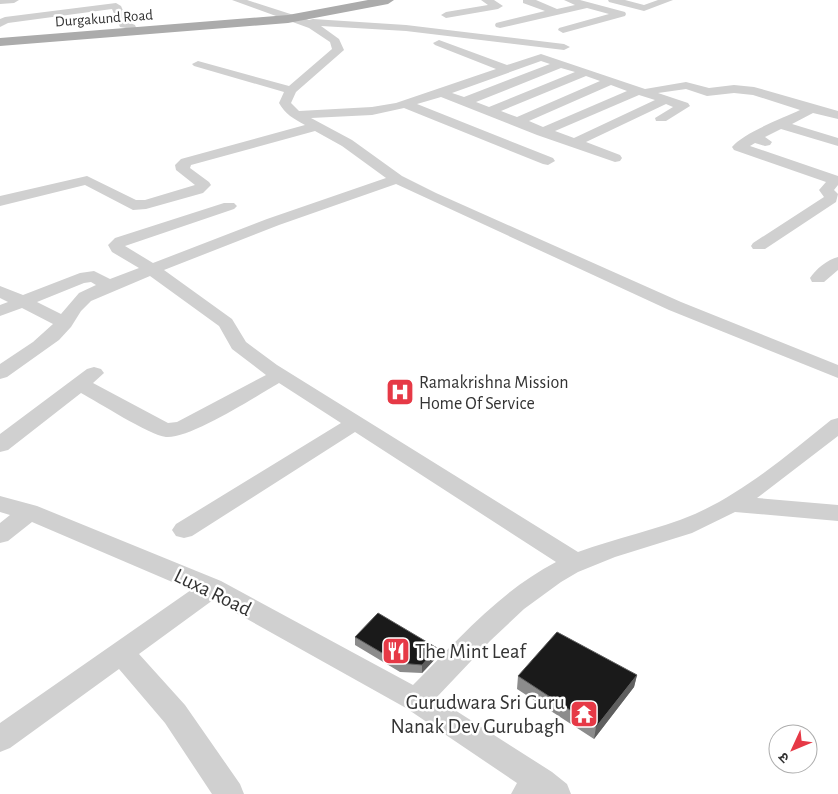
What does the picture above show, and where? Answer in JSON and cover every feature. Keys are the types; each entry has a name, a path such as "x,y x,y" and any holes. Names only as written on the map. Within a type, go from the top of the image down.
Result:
{"main road":[{"name":"Durgakund Road","path":"6,41 298,20 388,0"}],"street":[{"path":"0,2 14,0"},
{"path":"237,0 298,20 326,31 333,36 338,50 291,90 286,97 285,103 296,115 347,143 397,178 431,196 675,306 838,372"},
{"path":"251,5 273,0"},
{"path":"446,15 510,9 486,0"},
{"path":"531,0 527,1 556,12"},
{"path":"563,30 621,14 569,0"},
{"path":"613,0 644,8 668,0"},
{"path":"500,25 586,5"},
{"path":"6,41 0,24 5,20 116,6 124,25 130,25 133,32"},
{"path":"298,20 406,28 564,47"},
{"path":"439,43 506,69"},
{"path":"296,115 353,113 405,104 541,57 684,106 661,118"},
{"path":"198,64 291,90"},
{"path":"464,102 561,64"},
{"path":"489,112 586,72"},
{"path":"516,122 612,80"},
{"path":"542,132 642,91 680,85 701,86 708,92 754,91 838,116"},
{"path":"441,93 614,158"},
{"path":"574,144 665,100"},
{"path":"405,104 548,160"},
{"path":"759,246 831,199 833,197 826,190 835,180 831,177 739,147 779,124 811,109"},
{"path":"779,124 838,142"},
{"path":"0,201 87,180 133,204 146,204 198,190 204,185 183,170 182,166 186,162 317,126"},
{"path":"753,138 828,164"},
{"path":"0,373 37,348 65,323 81,298 107,285 273,222 397,178"},
{"path":"229,206 129,238 116,245 121,252 150,268 226,322 239,344 280,375 354,424 576,563"},
{"path":"818,278 838,262"},
{"path":"0,311 86,276 98,278 107,285"},
{"path":"0,291 65,323"},
{"path":"0,445 87,378 158,427 166,430 182,428 280,375"},
{"path":"184,530 354,424"},
{"path":"416,700 491,624 522,596 553,575 576,563 686,526 731,504 762,484 838,425"},
{"name":"Luxa Road","path":"0,504 28,512 212,588 416,700 541,790"},
{"path":"731,504 838,513"},
{"path":"0,535 28,512"},
{"path":"0,739 212,588"},
{"path":"121,653 175,714 225,793"}],"building":[{"name":"The Mint Leaf","path":"378,613 437,648 422,665 399,663 355,637"},
{"name":"Gurudwara Sri Guru Nanak Dev Gurubagh","path":"557,632 637,675 596,727 518,676"}],"place":[{"name":"Ramakrishna Mission Home Of Service","path":"400,392"},
{"name":"The Mint Leaf","path":"396,651"},
{"name":"Gurudwara Sri Guru Nanak Dev Gurubagh","path":"584,714"}]}
